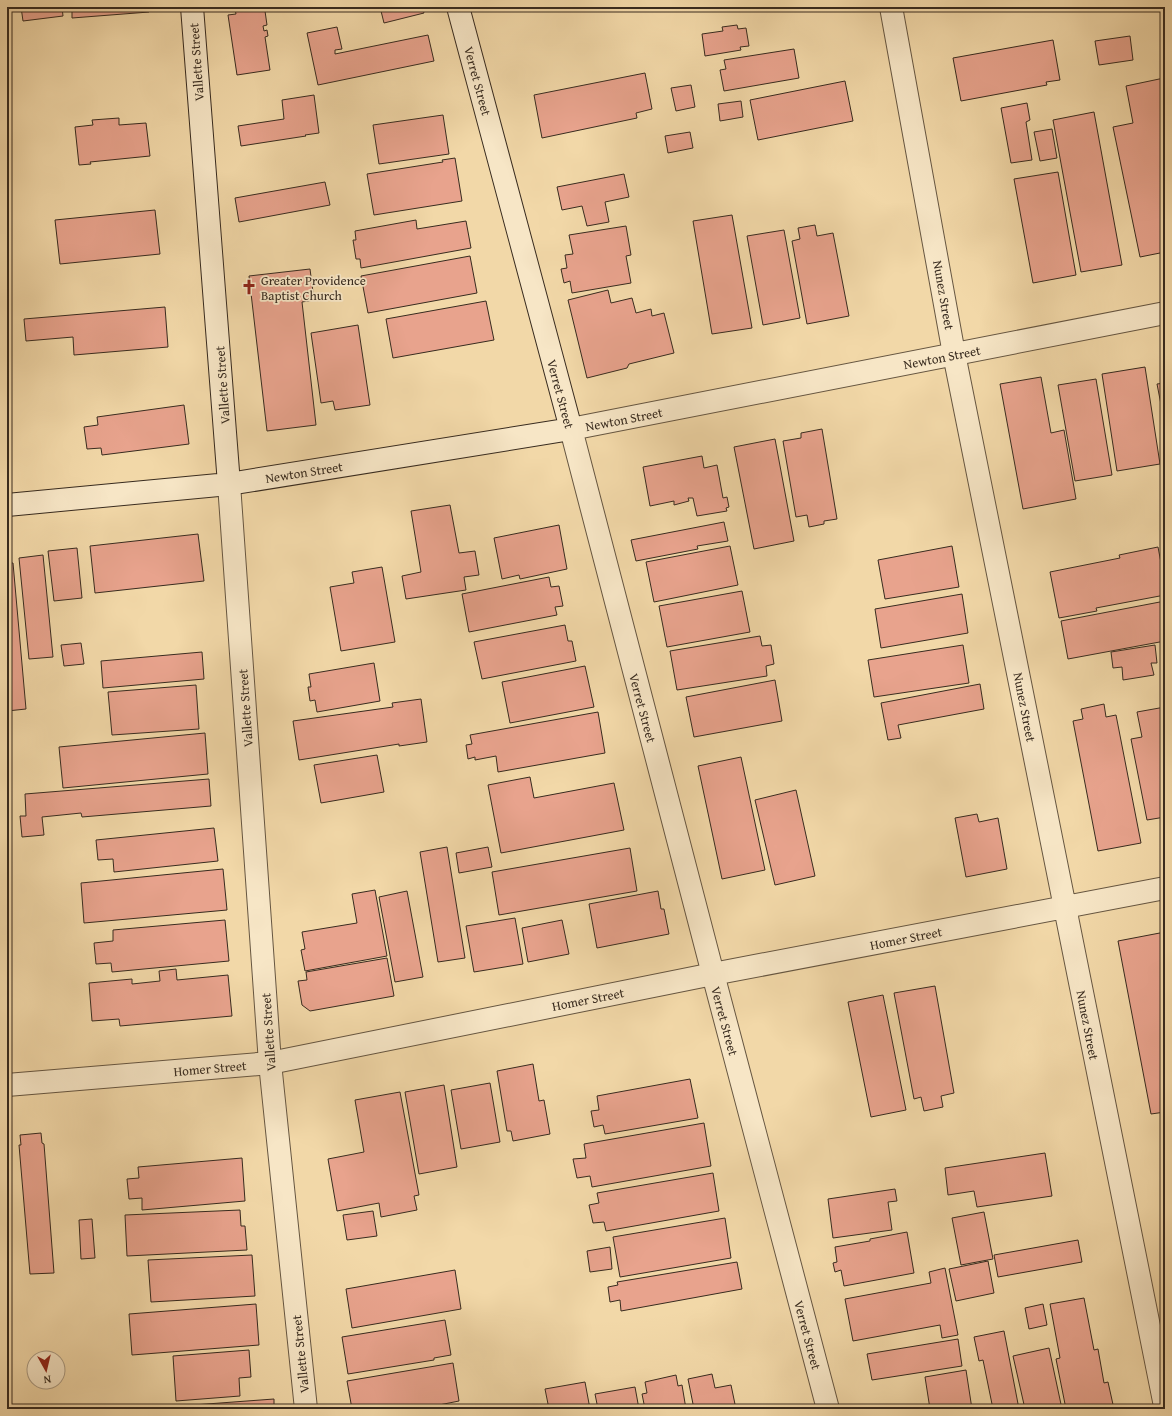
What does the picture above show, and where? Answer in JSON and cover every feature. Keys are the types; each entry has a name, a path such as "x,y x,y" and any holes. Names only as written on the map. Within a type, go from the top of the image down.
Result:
{"street":[{"name":"Vallette Street","path":"192,7 229,484 270,1063 306,1409"},
{"name":"Verret Street","path":"458,7 571,429 828,1409"},
{"name":"Nunez Street","path":"891,7 954,354 1165,1406"},
{"name":"Newton Street","path":"7,505 229,484 571,429 1165,313"},
{"name":"Homer Street","path":"7,1085 270,1063 713,974 1165,888"}],"building":[{"path":"21,7 62,7 63,16 23,21"},
{"path":"72,7 149,7 149,12 72,18"},
{"path":"240,7 260,7 261,11 265,11 267,25 263,26 264,31 267,30 268,36 265,37 270,70 237,75 228,15 236,14 235,9 240,9"},
{"path":"380,7 422,7 424,13 384,23"},
{"path":"737,25 738,29 746,28 749,46 740,47 741,50 705,56 702,34 723,31 722,27"},
{"path":"337,27 342,49 335,50 335,54 428,35 434,61 318,85 307,33"},
{"path":"1130,36 1133,60 1099,65 1095,41"},
{"path":"1053,40 1060,80 1046,82 1047,85 961,101 953,58"},
{"path":"794,49 799,78 724,91 720,70 726,69 724,60"},
{"path":"645,73 652,109 636,113 637,118 542,138 534,95"},
{"path":"1164,78 1165,252 1140,257 1113,127 1133,123 1126,86"},
{"path":"845,81 853,121 758,140 750,100"},
{"path":"691,85 695,107 676,111 671,88"},
{"path":"314,95 319,133 241,146 238,126 284,119 282,100"},
{"path":"741,101 743,117 720,121 718,104"},
{"path":"1027,103 1030,120 1026,122 1032,160 1011,163 1001,108"},
{"path":"1094,112 1122,265 1081,272 1053,120"},
{"path":"443,115 449,154 379,164 373,125"},
{"path":"119,118 119,125 146,123 150,156 90,162 91,164 79,165 75,127 93,125 92,120"},
{"path":"1052,129 1057,158 1040,161 1034,132"},
{"path":"690,132 693,148 668,153 665,136"},
{"path":"455,158 462,201 374,215 367,174 443,162 442,160"},
{"path":"1058,172 1076,275 1033,283 1014,179"},
{"path":"624,174 629,197 605,202 609,222 587,226 582,206 562,210 557,187"},
{"path":"325,182 330,205 239,222 235,198"},
{"path":"155,210 160,254 60,264 55,220"},
{"path":"732,215 752,328 712,334 693,221"},
{"path":"416,220 417,229 466,221 471,248 361,268 360,259 356,259 353,240 356,240 355,231"},
{"path":"815,225 817,236 833,233 849,316 807,324 792,241 800,239 798,228"},
{"path":"626,226 631,255 626,256 631,283 572,293 570,281 564,283 561,269 567,268 565,255 573,254 569,235"},
{"path":"784,230 800,318 763,325 747,236"},
{"path":"470,256 477,293 368,313 361,276"},
{"path":"310,269 314,300 302,302 316,425 267,431 249,276"},
{"path":"608,290 611,303 632,298 636,313 651,309 652,316 664,313 674,353 629,364 627,368 587,378 568,300"},
{"path":"486,301 494,340 393,358 386,319"},
{"path":"165,307 168,347 74,355 73,337 26,341 24,319"},
{"path":"358,325 370,405 335,410 333,401 321,403 311,333"},
{"path":"1145,367 1160,464 1117,471 1102,374"},
{"path":"1041,377 1051,433 1064,430 1076,499 1023,509 1000,384"},
{"path":"1096,379 1112,475 1075,481 1058,385"},
{"path":"1165,383 1165,425 1157,384"},
{"path":"184,405 189,444 102,455 101,448 87,449 84,427 98,425 97,417"},
{"path":"7,428 10,464 7,464"},
{"path":"822,429 837,519 824,521 824,524 809,527 807,515 796,517 783,441 801,438 801,433"},
{"path":"775,439 794,541 754,549 734,447"},
{"path":"702,456 704,468 717,465 723,498 727,497 729,507 726,508 727,511 697,516 693,498 688,498 689,501 674,505 674,501 650,506 643,467"},
{"path":"450,505 459,553 475,551 479,575 464,577 466,590 406,599 402,576 421,572 411,511"},
{"path":"724,522 728,541 697,546 698,549 636,561 631,540"},
{"path":"559,525 567,569 520,579 519,575 502,579 494,538"},
{"path":"198,534 204,581 95,593 90,546"},
{"path":"730,546 738,585 654,602 646,562"},
{"path":"952,546 959,587 885,599 878,560"},
{"path":"1158,547 1165,584 1165,595 1096,608 1097,611 1059,618 1050,572 1120,558 1119,555"},
{"path":"77,548 82,598 54,601 48,551"},
{"path":"43,555 53,657 29,659 19,558"},
{"path":"7,563 13,563 26,709 7,711"},
{"path":"382,567 395,642 341,651 330,587 354,583 352,572"},
{"path":"549,577 551,587 559,586 563,606 555,607 557,615 469,632 462,594"},
{"path":"742,591 750,632 667,647 659,606"},
{"path":"962,594 968,633 881,648 875,609"},
{"path":"1165,601 1165,641 1068,659 1061,621"},
{"path":"565,625 568,641 572,641 576,661 482,679 474,642"},
{"path":"760,636 762,646 771,645 774,664 766,666 767,676 677,690 670,651"},
{"path":"81,643 84,664 64,666 61,645"},
{"path":"963,645 969,683 874,697 868,660"},
{"path":"1155,645 1157,663 1151,663 1154,675 1123,680 1122,667 1113,668 1111,652"},
{"path":"202,652 204,679 103,688 101,661"},
{"path":"374,663 380,701 317,712 315,700 310,701 308,687 311,687 309,674"},
{"path":"585,666 594,707 510,723 502,682"},
{"path":"775,680 782,721 694,737 686,697"},
{"path":"980,684 984,709 898,725 901,738 888,740 881,703"},
{"path":"196,685 199,729 112,735 108,692"},
{"path":"421,699 427,742 399,746 399,744 299,760 293,721 393,707 392,703"},
{"path":"1104,704 1106,717 1116,715 1141,843 1098,851 1073,721 1083,719 1081,709"},
{"path":"1165,707 1165,817 1147,820 1131,739 1142,737 1137,712"},
{"path":"598,712 605,753 498,772 496,756 475,760 475,757 468,759 466,745 472,744 470,735"},
{"path":"205,733 208,774 63,788 59,747"},
{"path":"377,755 384,792 321,803 314,765"},
{"path":"741,757 765,870 722,879 698,766"},
{"path":"530,777 534,798 614,783 624,830 501,853 488,785"},
{"path":"209,779 211,806 82,817 81,813 42,817 44,835 22,837 20,816 26,816 25,794"},
{"path":"796,790 815,876 775,885 755,800"},
{"path":"977,814 979,822 998,818 1007,869 966,877 955,818"},
{"path":"214,828 218,861 114,872 113,859 98,860 96,840"},
{"path":"447,847 465,958 438,962 420,852"},
{"path":"488,847 492,867 459,873 456,853"},
{"path":"630,848 637,891 499,915 492,872"},
{"path":"223,869 227,910 84,923 81,883"},
{"path":"375,890 387,956 305,971 301,950 305,949 302,932 357,923 352,894"},
{"path":"407,891 423,977 395,982 379,897"},
{"path":"658,891 661,909 664,909 669,934 597,948 589,904"},
{"path":"515,918 523,964 474,972 466,926"},
{"path":"225,920 229,961 112,972 111,963 96,964 94,943 113,941 113,930"},
{"path":"562,920 569,954 528,962 522,928"},
{"path":"1165,932 1165,1112 1151,1114 1118,941"},
{"path":"387,958 394,996 310,1011 302,1005 298,981 307,980 306,972"},
{"path":"176,969 177,980 228,975 232,1016 120,1026 119,1019 92,1021 89,983 132,979 132,984 160,981 159,971"},
{"path":"935,986 954,1093 941,1096 943,1107 924,1111 921,1097 914,1099 894,993"},
{"path":"883,995 906,1110 871,1117 848,1002"},
{"path":"533,1064 539,1101 544,1100 550,1134 513,1141 511,1131 507,1131 497,1071"},
{"path":"690,1079 698,1118 605,1134 603,1125 594,1127 591,1111 599,1110 597,1096"},
{"path":"490,1083 500,1142 461,1149 451,1090"},
{"path":"444,1085 457,1167 419,1174 405,1092"},
{"path":"400,1092 419,1195 414,1196 417,1210 381,1217 379,1203 337,1211 328,1159 364,1152 355,1100"},
{"path":"704,1123 711,1166 592,1187 590,1176 577,1178 573,1159 586,1158 584,1144"},
{"path":"41,1133 42,1143 44,1144 54,1273 30,1274 19,1145 21,1145 20,1135"},
{"path":"1045,1153 1052,1196 977,1207 974,1191 948,1195 945,1168"},
{"path":"242,1158 245,1201 142,1210 142,1198 129,1199 127,1179 139,1178 138,1167"},
{"path":"713,1173 719,1211 606,1231 604,1222 593,1223 589,1205 599,1203 597,1193"},
{"path":"895,1189 897,1201 888,1202 892,1230 833,1238 828,1199"},
{"path":"240,1210 241,1226 245,1226 247,1250 127,1256 125,1215"},
{"path":"373,1211 377,1236 347,1240 343,1215"},
{"path":"984,1212 993,1259 961,1265 952,1218"},
{"path":"725,1218 731,1258 620,1277 613,1237"},
{"path":"92,1219 95,1258 81,1259 79,1220"},
{"path":"907,1232 914,1273 844,1286 841,1270 835,1272 833,1263 837,1262 835,1247 870,1241 870,1239"},
{"path":"1078,1240 1082,1262 998,1277 994,1255"},
{"path":"610,1247 612,1269 590,1272 587,1251"},
{"path":"252,1255 255,1296 151,1302 148,1260"},
{"path":"988,1261 994,1293 956,1301 949,1269"},
{"path":"737,1262 742,1289 621,1311 620,1300 610,1302 608,1287 618,1285 617,1282"},
{"path":"945,1268 958,1335 942,1338 940,1325 853,1341 845,1299 931,1283 929,1272"},
{"path":"455,1270 461,1309 352,1328 346,1289"},
{"path":"1084,1298 1094,1350 1098,1349 1104,1383 1108,1382 1114,1409 1066,1409 1056,1359 1060,1358 1050,1304"},
{"path":"256,1304 259,1345 132,1355 129,1314"},
{"path":"1043,1304 1047,1325 1029,1329 1025,1308"},
{"path":"445,1320 451,1355 434,1358 434,1360 348,1374 342,1337"},
{"path":"1004,1331 1019,1409 993,1409 983,1360 979,1361 974,1337"},
{"path":"958,1339 962,1366 872,1380 867,1354"},
{"path":"1049,1348 1062,1409 1025,1409 1013,1356"},
{"path":"249,1350 251,1377 239,1378 240,1396 176,1401 173,1356"},
{"path":"453,1363 459,1401 434,1406 435,1409 352,1409 347,1381"},
{"path":"966,1370 972,1409 930,1409 925,1377"},
{"path":"712,1374 715,1388 731,1385 736,1409 694,1409 688,1379"},
{"path":"676,1375 678,1386 682,1385 686,1409 645,1409 642,1394 647,1393 645,1382"},
{"path":"585,1382 590,1409 549,1409 545,1389"},
{"path":"635,1387 639,1409 598,1409 595,1394"},
{"path":"274,1399 274,1409 153,1409 153,1408"}],"place":[{"name":"Greater Providence Baptist Church","path":"249,287"}]}
